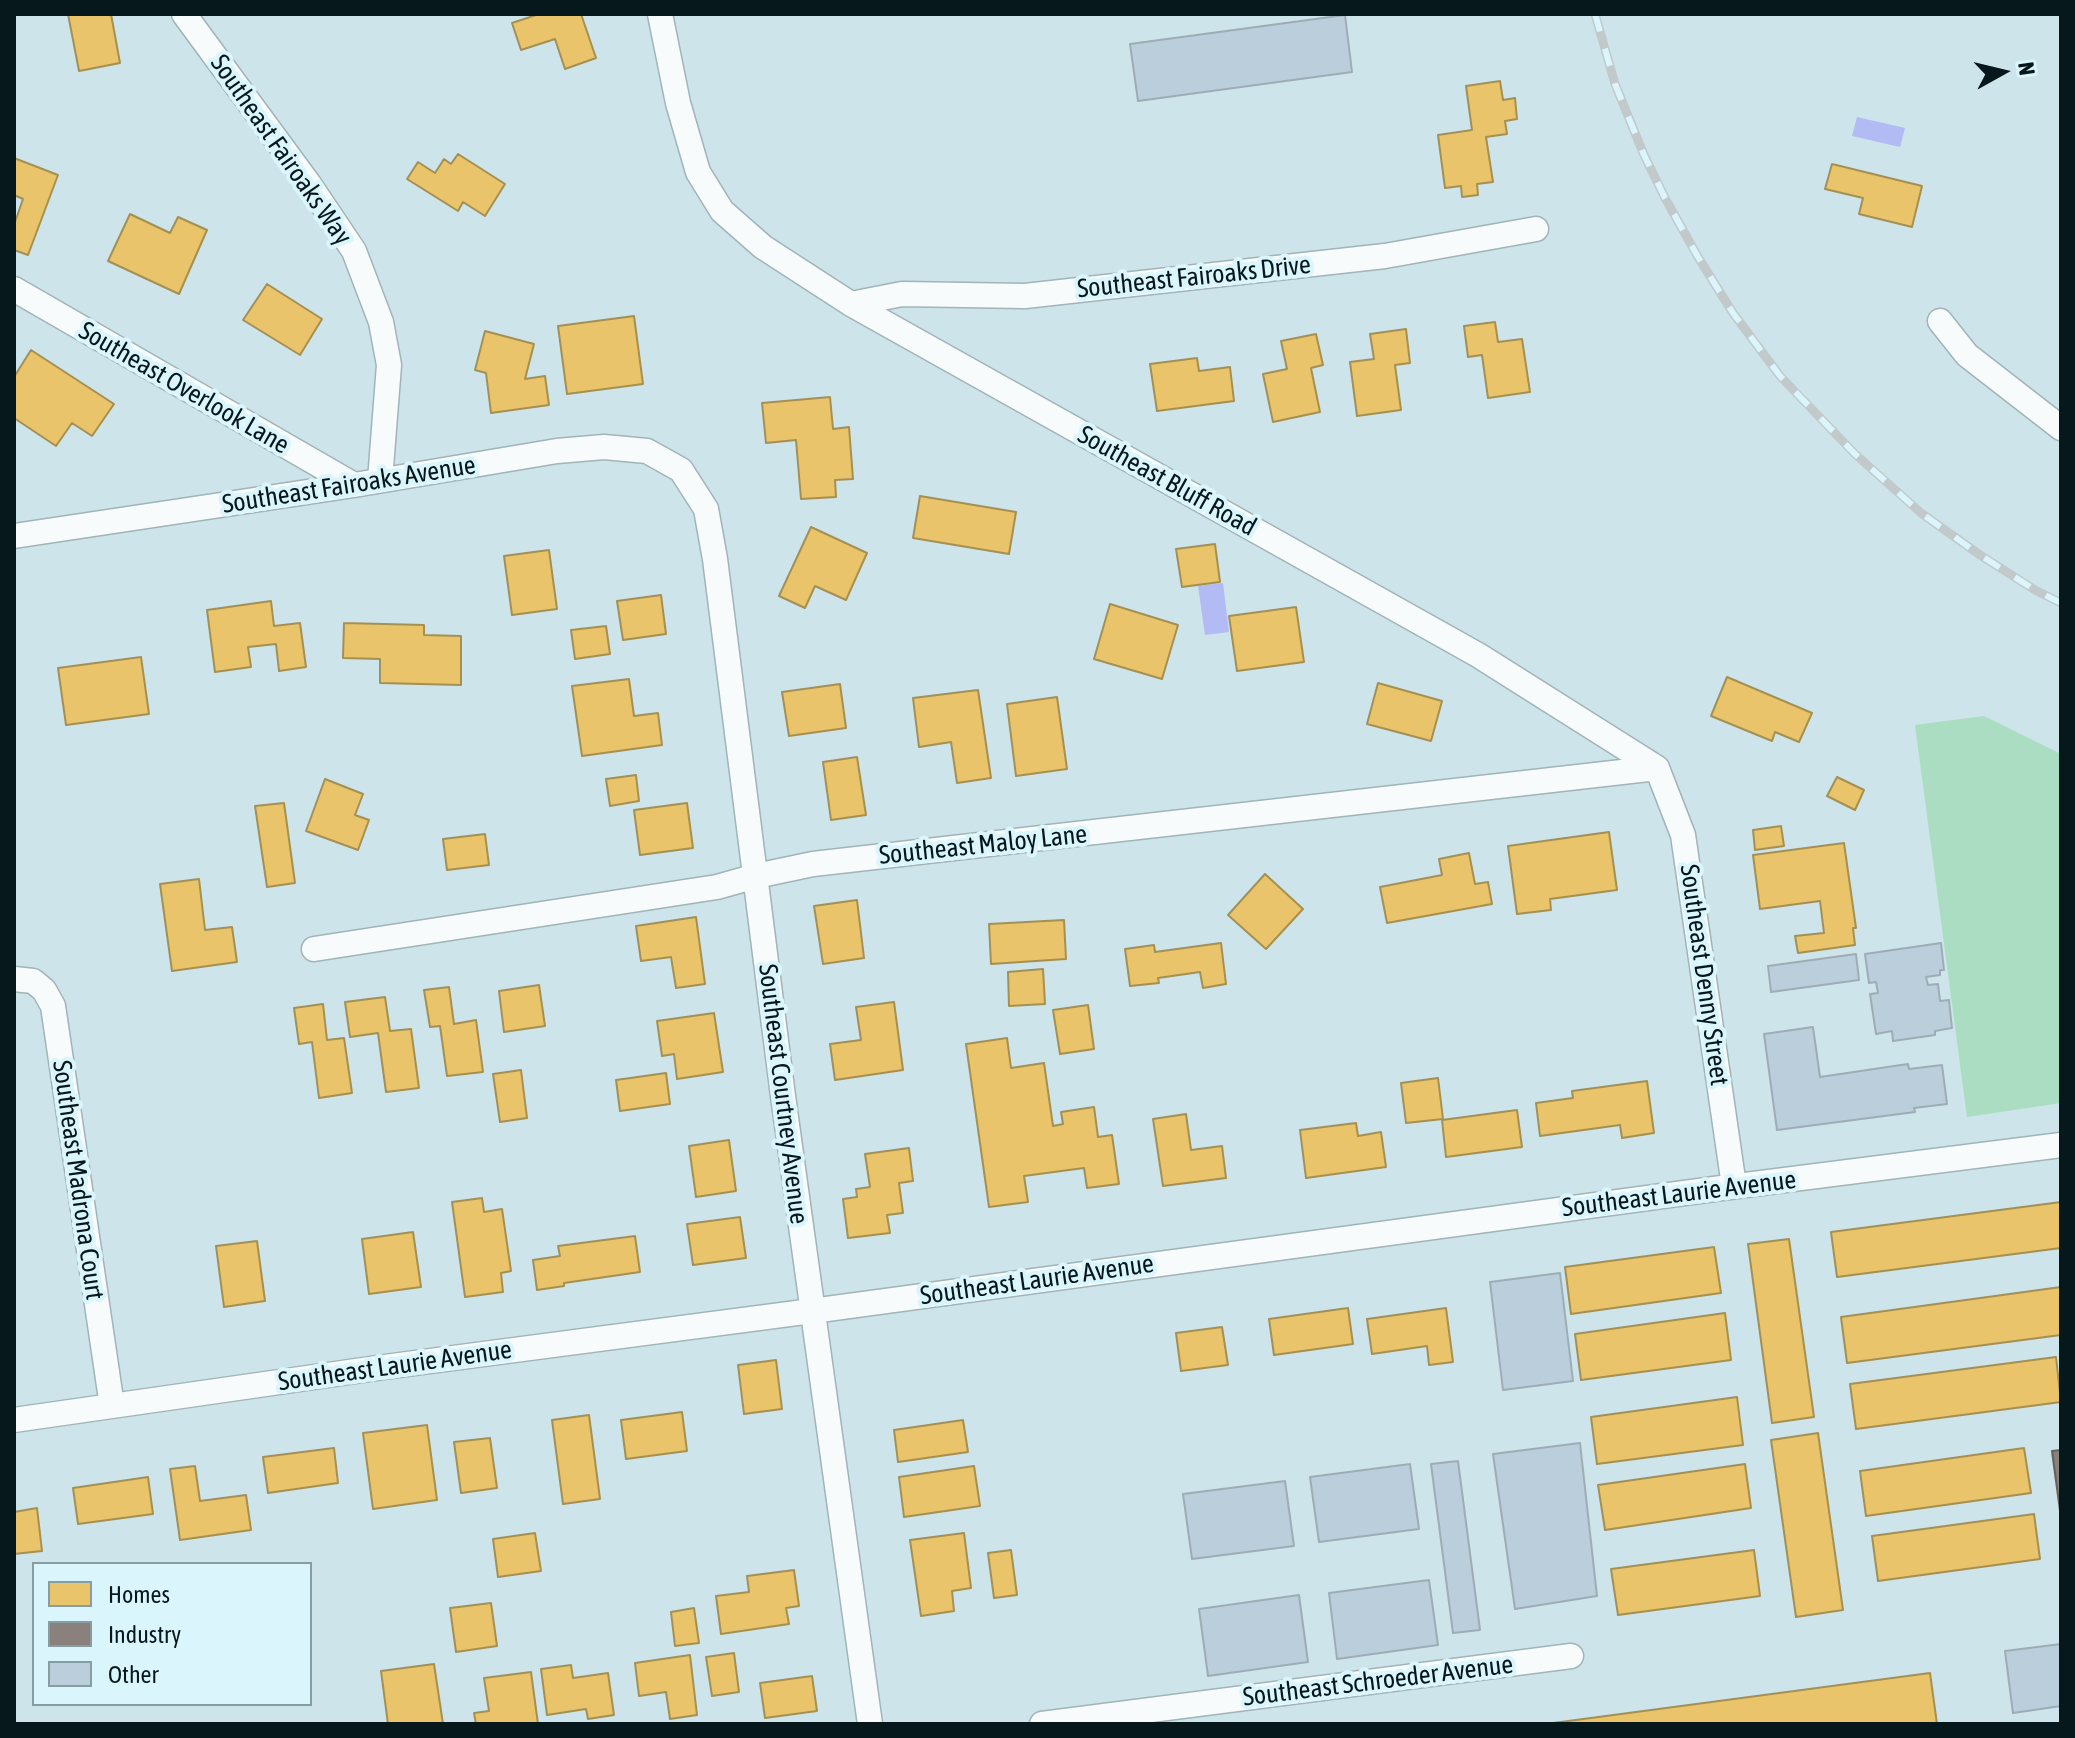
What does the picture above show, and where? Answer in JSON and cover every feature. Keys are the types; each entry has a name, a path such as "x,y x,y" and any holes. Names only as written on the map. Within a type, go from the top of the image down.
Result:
{"street":[{"name":"Southeast Fairoaks Way","path":"184,14 309,184 354,251 381,322 389,365 380,480"},
{"name":"Southeast Bluff Road","path":"660,14 678,103 698,172 722,211 763,247 851,304 1478,655 1657,768"},
{"name":"Southeast Fairoaks Drive","path":"851,304 902,294 1025,296 1057,293 1385,256 1536,229"},
{"name":"Southeast Overlook Lane","path":"14,289 354,485"},
{"path":"1940,321 1967,355 2061,428"},
{"name":"Southeast Fairoaks Avenue","path":"14,536 557,451 604,447 647,451 681,470"},
{"name":"Southeast Courtney Avenue","path":"681,470 706,509 715,559 783,1096 870,1724"},
{"name":"Southeast Maloy Lane","path":"314,949 717,887 813,864 1657,768"},
{"name":"Southeast Denny Street","path":"1657,768 1683,835 1734,1186"},
{"name":"Southeast Madrona Court","path":"14,979 33,981 44,990 53,1006 112,1406"},
{"name":"Southeast Laurie Avenue","path":"14,1420 393,1365 2061,1145"},
{"name":"Southeast Schroeder Avenue","path":"1042,1724 1571,1656"}],"green space":[{"path":"1984,716 2061,754 2061,1103 1967,1117 1915,725"}],"water":[{"path":"1857,117 1905,128 1900,147 1852,136"},
{"path":"1223,583 1229,632 1205,635 1198,586"}],"building: Homes":[{"path":"68,14 111,14 120,63 79,71"},
{"path":"539,14 581,14 596,58 565,69 555,39 521,50 512,23"},
{"path":"1500,81 1503,100 1515,98 1517,119 1505,121 1507,134 1486,137 1493,182 1477,184 1478,195 1462,197 1461,186 1445,188 1438,135 1472,130 1466,86"},
{"path":"458,154 505,184 485,216 463,202 458,211 407,179 418,162 435,173 444,159 451,164"},
{"path":"14,158 58,175 28,255 14,250 14,225 23,199 14,195"},
{"path":"1832,164 1922,186 1912,227 1859,214 1863,198 1825,189"},
{"path":"130,214 170,233 178,217 207,230 179,294 108,261"},
{"path":"267,284 322,319 300,355 243,320"},
{"path":"634,316 643,384 567,394 558,326"},
{"path":"1495,322 1498,342 1522,339 1530,392 1488,398 1482,355 1468,357 1464,326"},
{"path":"1406,329 1410,363 1395,365 1401,410 1357,416 1350,362 1374,359 1370,334"},
{"path":"485,331 534,344 525,379 545,376 549,405 491,413 486,373 475,370"},
{"path":"1316,334 1323,365 1311,368 1320,412 1273,422 1263,374 1287,369 1281,341"},
{"path":"31,350 114,404 92,436 72,423 56,446 14,418 14,377"},
{"path":"1197,358 1199,371 1230,367 1234,401 1157,411 1150,364"},
{"path":"830,397 833,429 849,427 853,479 835,480 836,497 801,499 796,440 766,443 762,403"},
{"path":"920,496 1016,512 1009,554 913,538"},
{"path":"811,527 867,553 846,600 815,586 805,608 779,596"},
{"path":"1215,544 1220,582 1182,587 1176,549"},
{"path":"549,550 557,609 512,615 504,556"},
{"path":"661,595 666,634 623,640 617,601"},
{"path":"271,601 274,626 300,623 306,667 279,671 276,644 248,647 251,667 215,672 207,610"},
{"path":"1110,604 1178,625 1162,679 1094,659"},
{"path":"1296,607 1304,662 1237,671 1229,616"},
{"path":"344,623 424,625 424,635 461,636 461,685 380,683 380,659 343,658"},
{"path":"606,626 610,654 575,659 571,630"},
{"path":"141,657 149,714 66,725 58,668"},
{"path":"1727,677 1812,713 1799,742 1775,732 1772,741 1711,716"},
{"path":"629,679 634,716 658,713 662,745 582,756 572,686"},
{"path":"1378,683 1442,701 1431,741 1367,724"},
{"path":"840,684 846,728 789,736 782,692"},
{"path":"978,690 991,778 957,783 951,742 919,747 913,698"},
{"path":"1057,697 1067,769 1016,776 1007,704"},
{"path":"857,757 866,815 831,820 823,762"},
{"path":"636,775 639,801 610,806 606,779"},
{"path":"1837,777 1864,790 1855,810 1827,796"},
{"path":"325,779 363,794 355,815 369,820 358,850 306,831"},
{"path":"284,803 295,883 267,887 255,806"},
{"path":"687,803 693,848 640,855 634,810"},
{"path":"1781,826 1784,846 1755,850 1753,830"},
{"path":"1609,832 1617,890 1550,899 1551,910 1517,914 1508,846"},
{"path":"485,834 489,865 447,870 443,839"},
{"path":"1844,843 1856,928 1853,928 1855,945 1798,953 1795,936 1824,933 1820,901 1760,909 1753,855"},
{"path":"1469,853 1475,884 1488,882 1492,904 1387,923 1380,887 1442,875 1439,859"},
{"path":"1265,874 1303,909 1266,949 1228,915"},
{"path":"199,879 205,930 232,927 237,962 172,971 160,884"},
{"path":"857,900 864,958 823,964 814,906"},
{"path":"696,917 705,984 676,988 671,957 641,961 636,926"},
{"path":"1064,920 1066,959 991,964 989,924"},
{"path":"1221,943 1226,984 1203,988 1200,972 1158,978 1159,983 1130,986 1125,949 1154,945 1155,952"},
{"path":"1043,969 1045,1004 1009,1006 1008,972"},
{"path":"539,985 545,1026 504,1032 499,991"},
{"path":"449,987 454,1024 476,1020 483,1072 447,1076 440,1026 430,1027 424,990"},
{"path":"385,997 390,1031 411,1029 419,1088 386,1092 378,1033 350,1037 345,1002"},
{"path":"894,1002 903,1070 835,1080 830,1044 861,1040 856,1007"},
{"path":"323,1004 327,1040 344,1038 352,1093 319,1098 312,1042 299,1044 294,1008"},
{"path":"1088,1005 1094,1049 1060,1054 1053,1010"},
{"path":"714,1013 723,1072 677,1079 674,1054 662,1056 657,1021"},
{"path":"1007,1038 1011,1068 1044,1063 1053,1126 1063,1124 1061,1112 1094,1107 1098,1137 1112,1135 1119,1184 1087,1188 1084,1168 1024,1176 1028,1202 989,1207 966,1044"},
{"path":"521,1070 527,1118 500,1122 493,1074"},
{"path":"666,1073 670,1104 620,1111 616,1080"},
{"path":"1438,1078 1443,1119 1406,1123 1401,1083"},
{"path":"1647,1081 1654,1133 1622,1138 1620,1125 1540,1136 1536,1103 1573,1098 1572,1091"},
{"path":"1517,1110 1522,1147 1446,1157 1442,1120"},
{"path":"1186,1114 1191,1150 1222,1146 1226,1178 1163,1186 1153,1119"},
{"path":"1356,1123 1358,1136 1381,1132 1386,1167 1306,1178 1300,1130"},
{"path":"729,1140 736,1191 696,1197 689,1146"},
{"path":"909,1148 913,1181 899,1183 903,1213 887,1215 890,1233 848,1238 843,1199 857,1197 856,1189 870,1187 865,1154"},
{"path":"482,1198 484,1212 502,1209 511,1271 501,1273 503,1292 465,1297 452,1202"},
{"path":"2061,1202 2061,1248 1837,1277 1831,1232"},
{"path":"740,1217 746,1258 693,1265 687,1224"},
{"path":"413,1232 421,1287 369,1294 362,1239"},
{"path":"635,1236 640,1272 537,1290 533,1260 560,1256 558,1246"},
{"path":"1789,1239 1814,1417 1772,1423 1748,1244"},
{"path":"257,1241 265,1301 224,1307 216,1246"},
{"path":"1714,1247 1721,1293 1571,1314 1565,1267"},
{"path":"2061,1287 2061,1335 1847,1363 1841,1317"},
{"path":"1348,1308 1353,1344 1274,1355 1269,1319"},
{"path":"1446,1308 1453,1362 1429,1365 1427,1346 1372,1354 1367,1319"},
{"path":"1725,1313 1731,1360 1581,1380 1575,1334"},
{"path":"1222,1327 1228,1365 1181,1371 1176,1333"},
{"path":"2056,1357 2061,1402 1856,1429 1850,1384"},
{"path":"776,1360 782,1409 744,1414 738,1365"},
{"path":"1737,1397 1743,1445 1597,1464 1591,1417"},
{"path":"682,1412 687,1451 626,1459 621,1420"},
{"path":"589,1415 600,1499 563,1504 552,1420"},
{"path":"963,1420 968,1452 898,1462 894,1430"},
{"path":"427,1425 437,1500 373,1509 363,1433"},
{"path":"1818,1433 1843,1610 1796,1617 1771,1440"},
{"path":"490,1438 497,1488 461,1493 454,1442"},
{"path":"334,1448 338,1483 268,1493 263,1457"},
{"path":"2024,1448 2031,1493 1866,1516 1860,1471"},
{"path":"1745,1464 1751,1508 1605,1530 1598,1485"},
{"path":"195,1466 200,1501 246,1495 251,1530 180,1540 170,1469"},
{"path":"974,1466 980,1506 904,1517 899,1477"},
{"path":"148,1477 153,1514 78,1524 73,1488"},
{"path":"37,1508 42,1551 14,1554 14,1512"},
{"path":"2034,1514 2040,1559 1878,1581 1872,1536"},
{"path":"535,1533 541,1571 498,1577 493,1539"},
{"path":"964,1533 971,1588 952,1591 954,1611 921,1616 910,1540"},
{"path":"1011,1550 1017,1595 994,1598 988,1553"},
{"path":"1754,1550 1760,1596 1618,1615 1611,1569"},
{"path":"794,1570 799,1606 786,1608 789,1624 721,1634 716,1596 749,1592 747,1576"},
{"path":"491,1603 497,1646 456,1652 450,1608"},
{"path":"694,1608 699,1643 675,1646 671,1612"},
{"path":"734,1653 739,1692 712,1696 706,1657"},
{"path":"690,1655 697,1715 670,1719 666,1692 639,1696 635,1663"},
{"path":"434,1664 443,1724 388,1724 381,1671"},
{"path":"571,1665 573,1678 608,1673 614,1715 588,1719 586,1709 547,1715 541,1669"},
{"path":"531,1672 538,1724 476,1724 474,1713 489,1711 484,1678"},
{"path":"1930,1673 1937,1724 1553,1724 1553,1723"},
{"path":"812,1676 817,1711 765,1718 760,1683"}],"building: Industry":[{"path":"2061,1450 2061,1518 2052,1451"}],"building: Other":[{"path":"1345,15 1352,72 1138,101 1130,44"},
{"path":"1941,943 1944,970 1940,970 1940,975 1926,977 1928,985 1938,984 1940,1001 1949,1000 1952,1028 1935,1031 1935,1035 1893,1041 1892,1031 1876,1034 1870,994 1878,993 1876,982 1869,983 1865,954"},
{"path":"1856,954 1859,980 1771,992 1768,966"},
{"path":"1813,1027 1820,1077 1908,1064 1909,1069 1942,1065 1947,1104 1914,1108 1915,1112 1777,1130 1764,1034"},
{"path":"1560,1273 1573,1381 1503,1390 1490,1282"},
{"path":"1580,1443 1597,1596 1515,1609 1493,1454"},
{"path":"1458,1461 1480,1630 1453,1633 1431,1464"},
{"path":"1410,1464 1419,1529 1319,1542 1310,1477"},
{"path":"1285,1481 1294,1546 1192,1559 1183,1494"},
{"path":"1429,1580 1438,1645 1337,1659 1329,1593"},
{"path":"1299,1595 1308,1662 1208,1676 1199,1609"},
{"path":"2061,1644 2061,1706 2013,1713 2005,1651"}],"railway":[{"path":"1595,14 1615,84 1665,198 1733,313 1780,376 1855,454 1921,513 1980,555 2061,603"}]}
